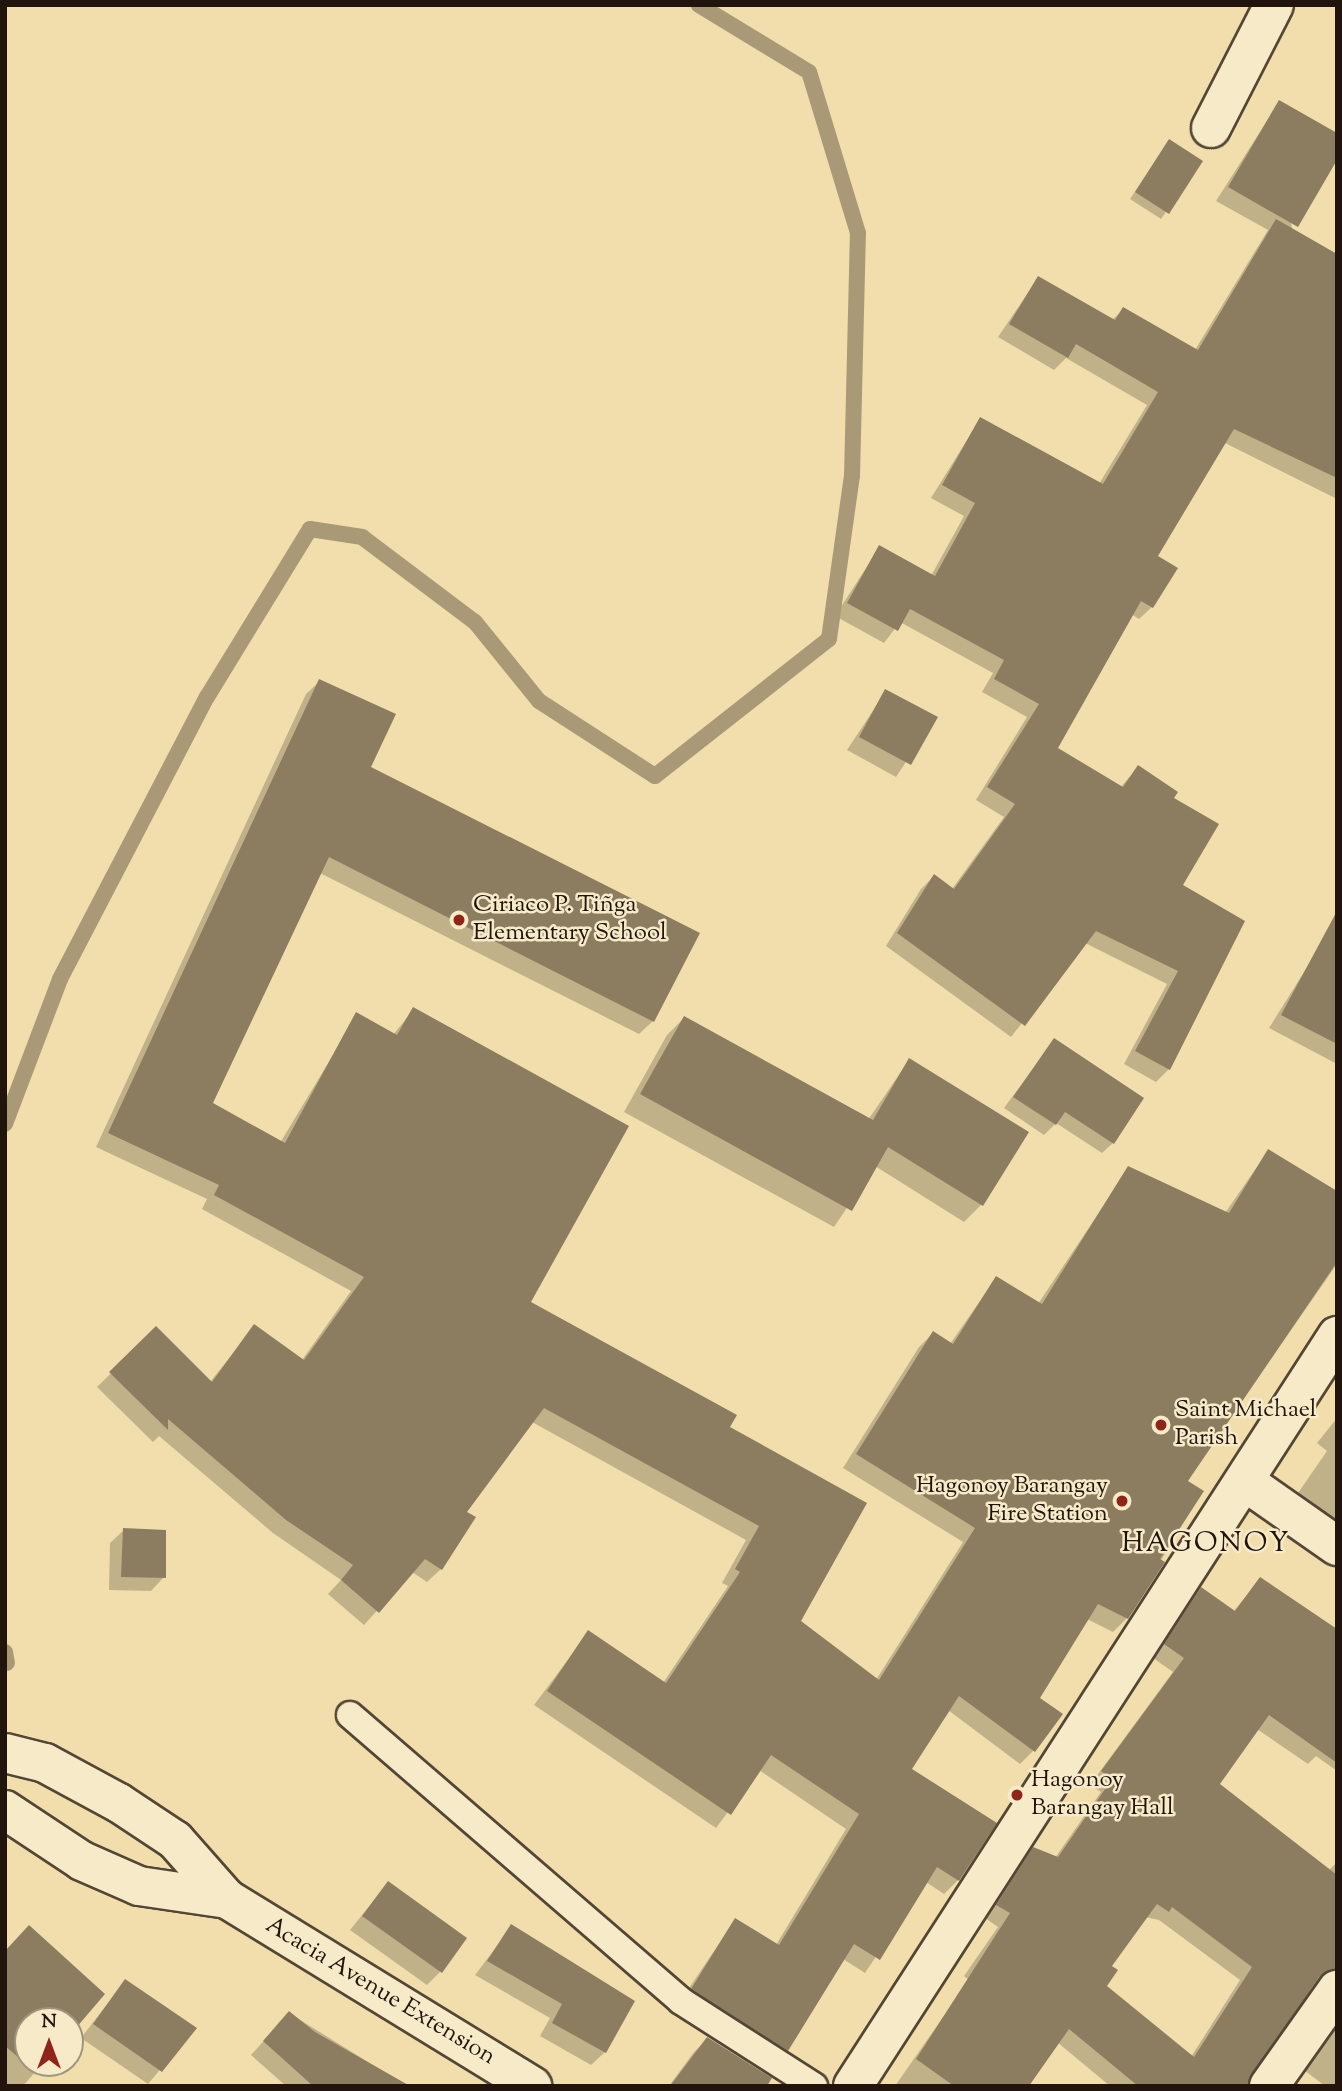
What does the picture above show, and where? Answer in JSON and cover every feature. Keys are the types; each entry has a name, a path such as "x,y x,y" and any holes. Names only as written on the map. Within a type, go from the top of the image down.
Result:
{"street":[{"path":"1211,128 1274,5"},
{"path":"853,2086 1247,1483 1337,1336"},
{"path":"1247,1483 1337,1546"},
{"name":"Acacia Avenue Extension","path":"5,1753 45,1763 141,1818 175,1840 227,1899 532,2086"},
{"name":"Acacia Avenue Extension","path":"5,1810 82,1861 139,1886 227,1899"},
{"path":"1269,2086 1337,1990"}],"lane":[{"path":"351,1715 681,2001 814,2086"}],"building":[{"path":"1279,100 1337,133 1337,160 1298,227 1228,187"},
{"path":"1169,139 1203,161 1169,214 1135,192"},
{"path":"1276,219 1337,254 1337,478 1234,429 1158,556 1178,568 1153,608 1141,601 1058,748 1123,787 1138,765 1178,792 1174,798 1219,824 1183,885 1245,921 1170,1070 1135,1051 1178,971 1096,931 1025,1026 897,933 934,874 954,889 1015,804 987,787 1039,704 994,679 1004,660 910,609 898,631 847,603 879,545 935,576 975,503 942,485 980,417 1103,484 1158,392 1076,344 1068,358 1009,324 1038,276 1115,320 1123,307 1198,350"},
{"path":"319,679 396,714 371,767 700,933 654,1022 329,857 213,1103 285,1143 356,1012 397,1035 413,1007 629,1126 531,1302 737,1415 730,1427 867,1503 801,1621 879,1680 975,1528 856,1454 933,1331 953,1344 996,1276 1042,1304 1128,1166 1229,1213 1268,1149 1337,1191 1337,1262 1188,1481 1204,1491 1160,1559 1165,1562 1128,1619 1098,1604 1040,1698 1063,1714 1035,1752 959,1696 912,1769 997,1823 959,1881 937,1867 880,1960 854,1944 788,2051 691,1989 735,1918 779,1945 859,1814 771,1755 731,1815 547,1691 588,1630 666,1683 740,1572 735,1569 759,1526 544,1408 467,1512 476,1517 442,1570 425,1559 379,1613 341,1580 353,1565 286,1520 168,1419 168,1430 109,1372 156,1326 212,1382 254,1324 304,1360 364,1277 214,1195 219,1185 108,1133"},
{"path":"885,689 938,717 911,765 859,737"},
{"path":"1337,911 1337,1044 1281,1015"},
{"path":"684,1016 873,1120 909,1058 1029,1132 983,1206 888,1147 852,1211 640,1094"},
{"path":"1054,1038 1144,1098 1114,1144 1065,1112 1056,1125 1013,1097"},
{"path":"123,1528 166,1530 166,1578 121,1577"},
{"path":"1260,1577 1337,1629 1337,1763 1269,1715 1220,1784 1337,1875 1337,1969 1319,1977 1247,2086 1138,2086 1069,2029 1029,2086 954,2086 916,2059 1010,1913 996,1905 1033,1847 1058,1857 1112,1779 1101,1771 1184,1658 1164,1644 1201,1587 1235,1611","holes":["1157,1904 1169,1912 1172,1907 1252,1967 1194,2057 1107,1986 1118,1970 1112,1966"]},
{"path":"388,1881 467,1938 442,1973 362,1916"},
{"path":"511,1924 635,2001 606,2053 552,2023 562,2004 487,1961"},
{"path":"29,1925 105,1994 84,2019 84,2007 14,2007 14,2054 5,2046 5,1951"},
{"path":"125,1979 197,2028 162,2072 93,2024"},
{"path":"289,2011 315,2032 410,2086 313,2086 263,2041"},
{"path":"707,2037 772,2078 767,2086 670,2086"}],"waterway":[{"path":"5,1124 60,979 207,697 310,529 362,537 475,622 539,701 655,776 829,639 852,476 858,233 809,72 699,5"},
{"path":"5,1652 7,1663"}],"place":[{"name":"Ciriaco P. Tiñga Elementary School","path":"459,920"},
{"name":"Saint Michael Parish","path":"1161,1425"},
{"name":"Hagonoy Barangay Fire Station","path":"1122,1501"},
{"name":"Hagonoy Barangay Hall","path":"1017,1795"}],"district":[{"name":"HAGONOY","path":"1206,1544"}]}
